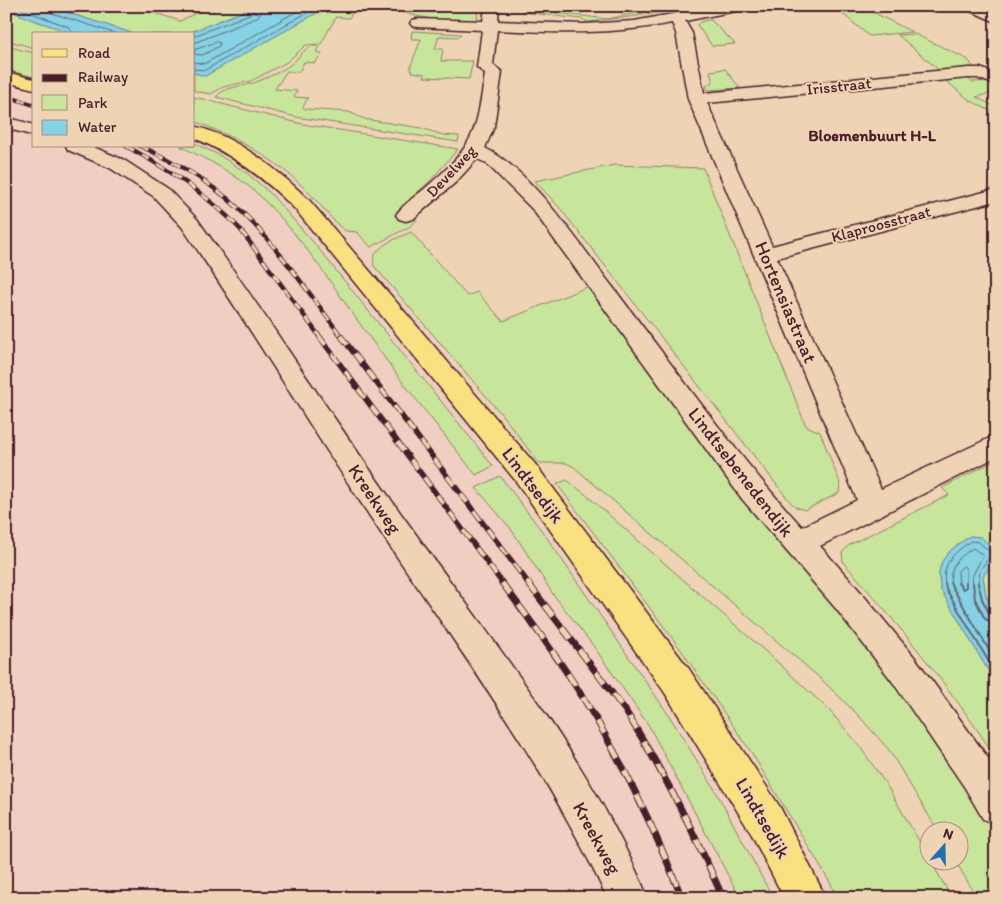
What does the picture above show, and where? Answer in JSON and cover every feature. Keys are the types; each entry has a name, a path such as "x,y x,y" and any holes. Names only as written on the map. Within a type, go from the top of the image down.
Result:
{"main road":[{"path":"6,77 32,84"},
{"name":"Lindtsedijk","path":"195,131 228,146 260,166 290,191 328,234 525,472 688,697 766,821 806,898"}],"street":[{"name":"Develweg","path":"406,215 441,186 474,150 484,133 494,72 485,67 492,6"},
{"path":"417,23 584,29 634,26 741,6"},
{"path":"971,6 996,18"},
{"name":"Hortensiastraat","path":"677,19 684,33 697,99 766,254 873,504"},
{"name":"Irisstraat","path":"697,99 980,73 996,80"},
{"path":"6,122 32,130"},
{"name":"Kreekweg","path":"80,148 116,164 160,192 190,223 226,274 386,517 552,755 616,870 628,898"},
{"name":"Lindtsebenedendijk","path":"474,150 493,159 540,206 752,490 904,670 978,775 996,806"},
{"name":"Klaproosstraat","path":"766,254 996,195"},
{"path":"798,543 873,504 996,445"}],"shaded area":[{"path":"6,63 32,70 32,148 195,148 195,117 291,146 855,898 6,898"}],"green space":[{"path":"47,6 154,6 146,10 180,21 210,6 256,6 191,32 129,32"},
{"path":"329,6 357,6 349,18 336,17 321,44 306,45 287,62 251,81 223,87 211,94 195,91 195,73 205,76"},
{"path":"386,6 478,6 477,20 431,19"},
{"path":"863,7 912,32 869,36 837,9"},
{"path":"661,8 668,12 588,22 582,19 522,12 525,9 607,19"},
{"path":"6,9 69,32 32,32 32,47 6,40"},
{"path":"711,20 735,44 712,46 697,25"},
{"path":"412,31 461,34 459,37 439,36 435,49 443,49 441,61 473,61 469,79 424,77 425,74 412,72 410,68 421,39 411,39"},
{"path":"915,34 967,59 975,69 941,72 898,35"},
{"path":"6,46 32,52 32,76 6,70"},
{"path":"312,46 320,46 316,52 322,53 315,63 304,62 299,72 287,71 275,89 297,91 294,97 308,98 303,107 305,109 349,112 364,119 421,128 443,135 459,136 458,142 296,117 216,97 229,89 251,84 279,72"},
{"path":"725,69 740,88 708,90 706,86 713,82 710,71"},
{"path":"966,77 972,82 988,81 996,85 996,94 976,97 996,107 996,114 968,99 945,80"},
{"path":"195,97 302,124 458,149 430,181 396,212 417,220 409,227 371,247 357,232 346,231 340,227 305,189 276,164 250,147 195,121"},
{"path":"195,143 219,155 247,173 269,192 314,243 493,466 476,475 390,365 308,250 277,213 242,181 184,148 195,148"},
{"path":"614,165 703,168 806,426 820,432 840,483 839,493 805,510 791,503 559,207 535,181"},
{"path":"411,232 467,296 477,292 503,321 587,287 702,442 876,655 973,797 996,836 996,898 977,898 962,872 970,872 970,822 933,822 889,750 857,714 821,679 574,467 566,463 539,463 503,416 374,266 376,254 385,244"},
{"path":"994,461 996,544 990,546 981,537 970,536 944,558 939,572 939,580 941,590 996,684 996,758 961,707 923,657 843,562 842,553 849,545 949,495 942,488"},
{"path":"500,476 545,535 668,714 714,788 773,898 740,898 649,726 594,647 553,594 511,529 476,488"},
{"path":"567,480 585,494 773,658 829,710 858,744 886,784 920,843 920,872 937,872 952,898 837,898 831,884 751,752 679,647 557,484"},
{"path":"996,559 996,615 986,596 983,576"}],"water":[{"path":"6,6 46,6 129,32 69,32 6,9"},
{"path":"256,6 329,6 205,76 195,73 195,32 191,32"},
{"path":"970,536 981,537 996,551 996,559 983,576 986,596 996,615 996,684 941,590 939,580 939,572 944,558"}],"railway":[{"path":"6,96 32,104"},
{"path":"129,148 201,193 227,216 240,229 320,337"},
{"path":"144,148 197,176 228,199 244,214 274,247 342,337"},
{"path":"319,336 503,584"},
{"path":"341,336 529,584"},
{"path":"502,583 555,656 613,749 661,847 682,898"},
{"path":"528,583 625,710 677,802 723,898"}],"district":[{"name":"Bloemenbuurt H-L","path":"872,135"}]}
